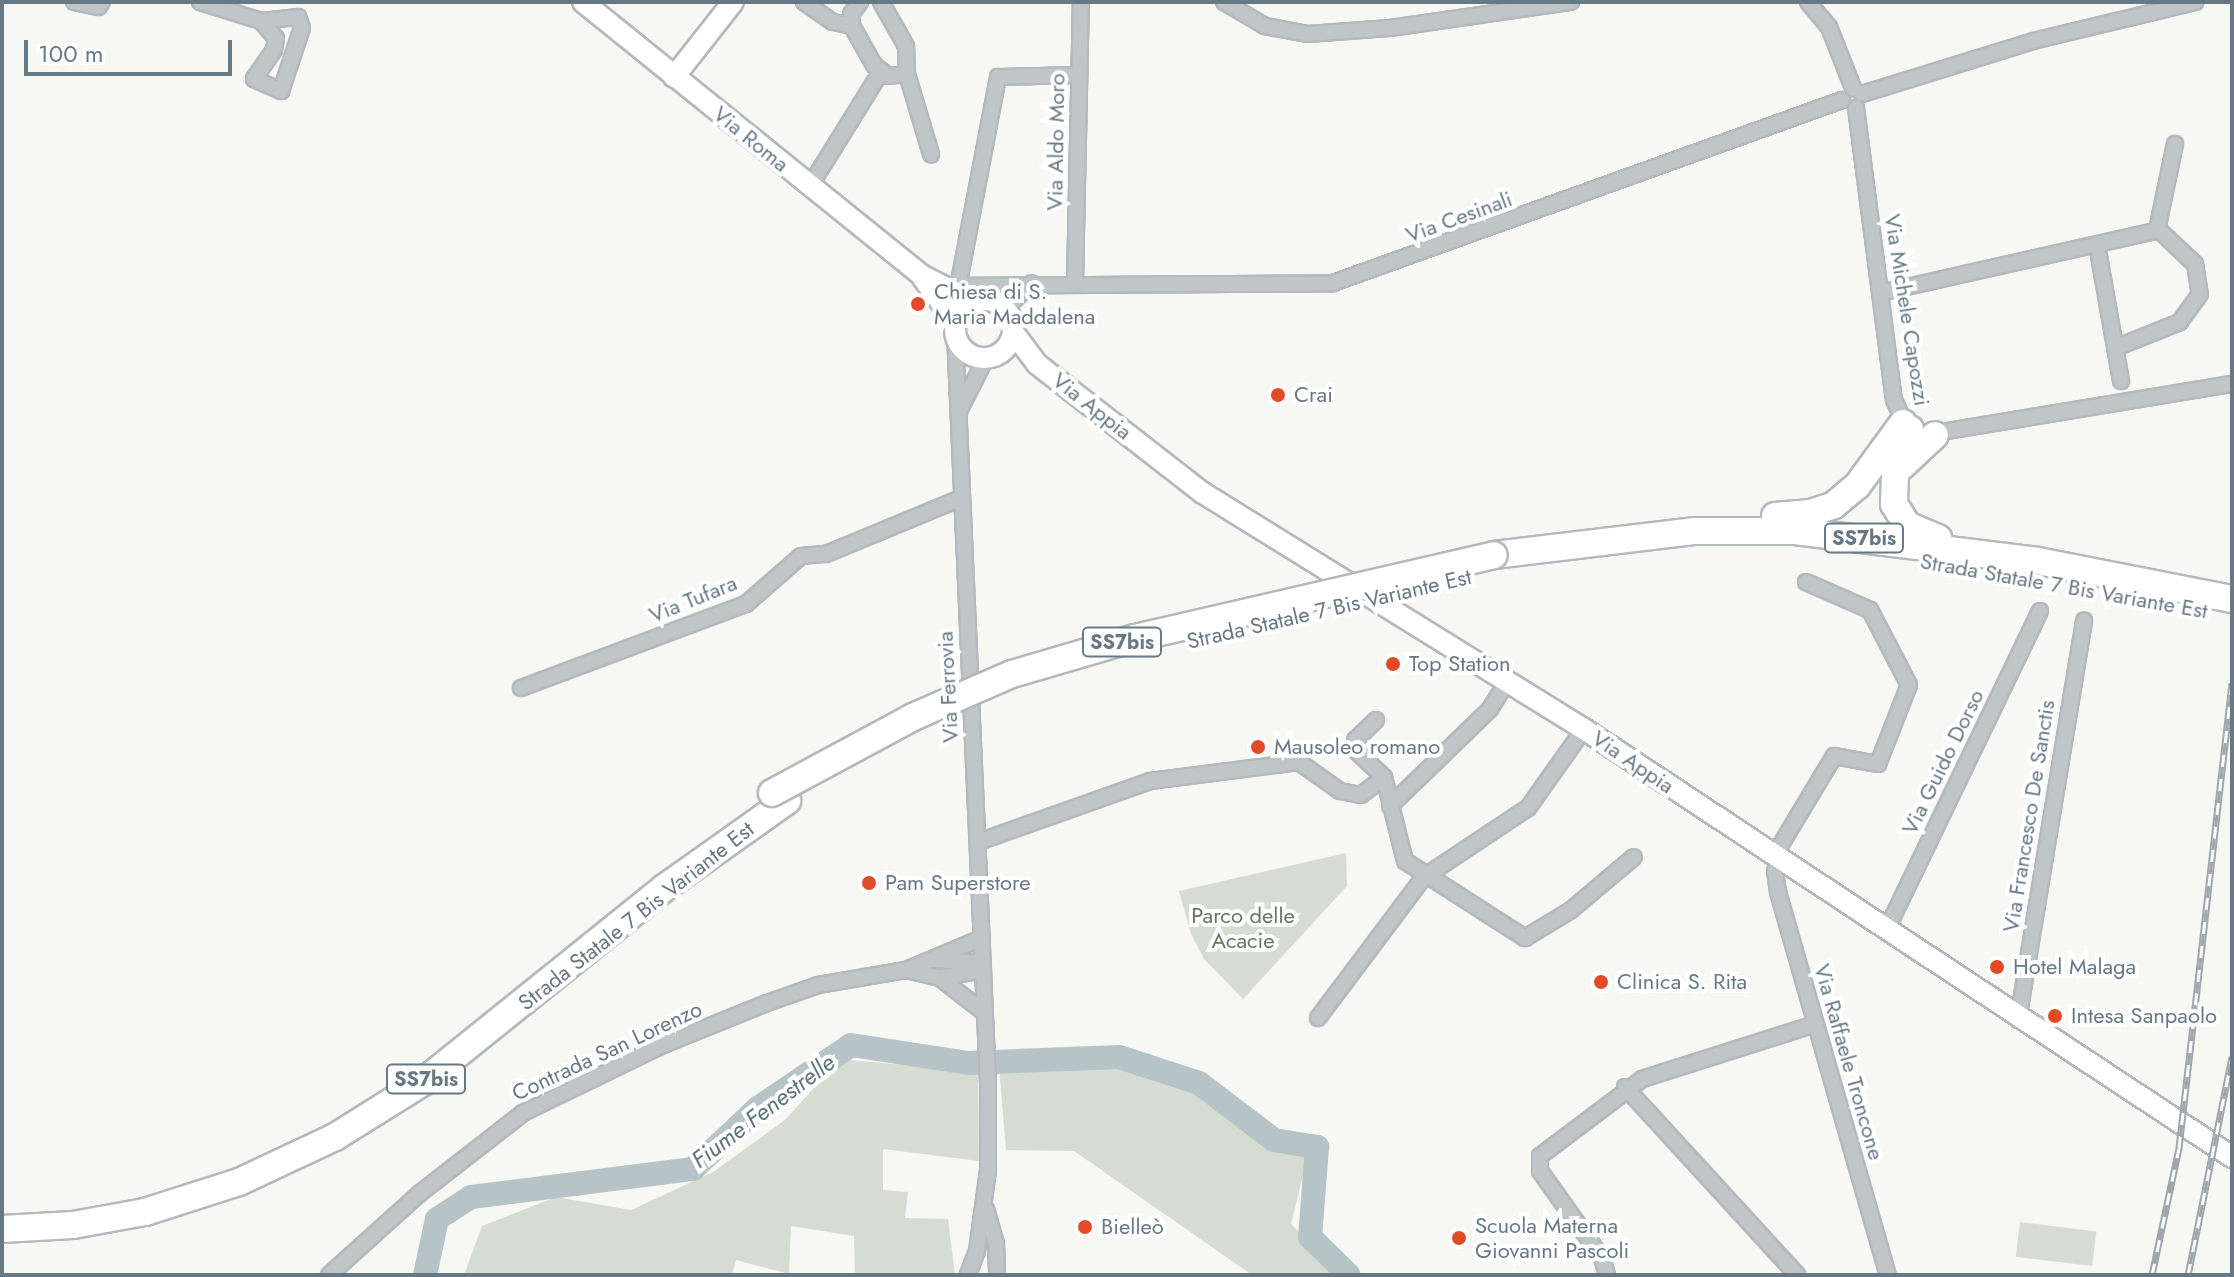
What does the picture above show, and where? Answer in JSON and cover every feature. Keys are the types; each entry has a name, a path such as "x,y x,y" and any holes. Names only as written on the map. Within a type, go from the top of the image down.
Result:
{"highway":[{"path":"1916,429 1908,456 1895,475 1894,504 1907,525 1983,553"},
{"path":"1696,531 1741,518 1810,513 1834,505 1916,429"},
{"name":"Strada Statale 7 Bis Variante Est","path":"2,1214 95,1206 155,1193 265,1155 323,1126 427,1059 678,858 780,797 908,735 1057,676 1495,562 1696,531 1795,531 1983,553 2232,599"},
{"name":"Strada Statale 7 Bis Variante Est","path":"1495,562 1772,545 1930,561 2232,616"},
{"name":"Strada Statale 7 Bis Variante Est","path":"2,1229 73,1225 145,1212 239,1182 335,1137 423,1082 780,797"}],"street":[{"path":"74,2 98,7 102,2"},
{"path":"200,2 261,21 298,17 302,28 281,91 254,79 274,50 276,38 261,21"},
{"name":"Via Roma","path":"583,2 921,275 977,295"},
{"path":"674,77 733,2"},
{"path":"804,2 833,22 852,26"},
{"path":"860,2 851,14 852,26 880,73"},
{"path":"881,2 906,46 907,74 931,154"},
{"name":"Via Aldo Moro","path":"1075,282 1081,2"},
{"path":"1224,2 1265,26 1308,34 1390,28 1571,2"},
{"path":"1808,2 1827,24"},
{"path":"1827,2 1827,24"},
{"path":"1857,97 2033,41 2166,6 2195,2"},
{"name":"Via Michele Capozzi","path":"1827,24 1857,97 1894,400 1916,429 2232,384"},
{"path":"880,73 907,74"},
{"path":"810,186 880,73"},
{"path":"949,286 998,77 1079,75"},
{"name":"Via Cesinali","path":"977,295 1032,283 1333,283 1842,100 1844,91 1857,97"},
{"path":"2157,230 2175,144"},
{"path":"1880,293 2157,230"},
{"path":"2115,348 2180,322 2200,294 2195,264 2157,230"},
{"path":"2099,256 2121,381"},
{"name":"Via Roma","path":"921,275 956,328"},
{"path":"1005,309 1032,283"},
{"path":"957,415 991,357 1013,332 1005,309 977,295 956,328 963,349 991,357"},
{"name":"Via Ferrovia","path":"956,328 957,415 988,1084 984,1201"},
{"name":"Via Appia","path":"1013,332 1037,364 1203,493 1584,729 2018,1020 2232,1157"},
{"name":"Via Appia","path":"991,357 1037,364"},
{"name":"Via Tufara","path":"521,688 746,604 801,556 826,554 961,498"},
{"path":"1777,858 1834,756 1878,764 1909,685 1870,610 1806,582"},
{"name":"Via Guido Dorso","path":"1886,931 2040,611"},
{"name":"Via Francesco De Sanctis","path":"2018,1020 2084,620"},
{"path":"1390,806 1490,709 1507,682"},
{"path":"1376,720 1355,740 1355,750 1384,777 1405,861 1424,877 1525,938 1571,910 1634,857"},
{"path":"1318,1018 1424,877 1528,808 1557,774 1584,729"},
{"path":"978,842 1150,781 1299,762 1340,791 1361,795 1384,777"},
{"name":"Via Raffaele Troncone","path":"1777,858 1778,892 1888,1275"},
{"name":"Contrada San Lorenzo","path":"329,1275 419,1194 523,1113 663,1045 767,1003 851,978 906,970 982,938"},
{"name":"Contrada San Lorenzo","path":"926,961 983,966"},
{"name":"Contrada San Lorenzo","path":"940,978 983,966"},
{"name":"Contrada San Lorenzo","path":"906,970 940,978 985,1013"},
{"path":"1607,1275 1602,1258 1558,1201 1538,1163 1546,1149 1625,1087 1815,1024"},
{"path":"1625,1087 1797,1275"},
{"path":"968,1275 984,1201"},
{"path":"984,1201 996,1243 997,1275"}],"green space":[{"name":"Parco delle Acacie","path":"1346,853 1347,886 1243,999 1204,959 1191,934 1179,891"},
{"path":"840,1059 978,1072 979,1161 883,1149 883,1190 908,1192 905,1218 948,1219 955,1275 855,1275 854,1236 791,1226 789,1274 736,1260 732,1275 464,1275 482,1226 556,1197 631,1210 713,1172 785,1120"},
{"path":"1116,1063 1193,1086 1270,1144 1309,1152 1291,1224 1342,1275 1252,1275 1074,1151 1006,1150 999,1067"},
{"path":"2020,1222 2096,1231 2092,1266 2016,1257"}],"waterway":[{"name":"Fiume Fenestrelle","path":"425,1275 437,1219 471,1197 693,1169 758,1108 851,1045 969,1063 1119,1057 1199,1083 1274,1140 1317,1147 1310,1237 1349,1275"}],"railway":[{"path":"2152,1275 2179,1148 2232,683"},
{"path":"2188,1275 2232,1056"}],"place":[{"name":"Chiesa di S. Maria Maddalena","path":"918,304"},
{"name":"Crai","path":"1278,395"},
{"name":"Top Station","path":"1393,664"},
{"name":"Mausoleo romano","path":"1258,747"},
{"name":"Pam Superstore","path":"869,883"},
{"name":"Hotel Malaga","path":"1997,967"},
{"name":"Clinica S. Rita","path":"1601,982"},
{"name":"Intesa Sanpaolo","path":"2055,1016"},
{"name":"Bielleò","path":"1085,1227"},
{"name":"Scuola Materna Giovanni Pascoli","path":"1459,1238"}]}
